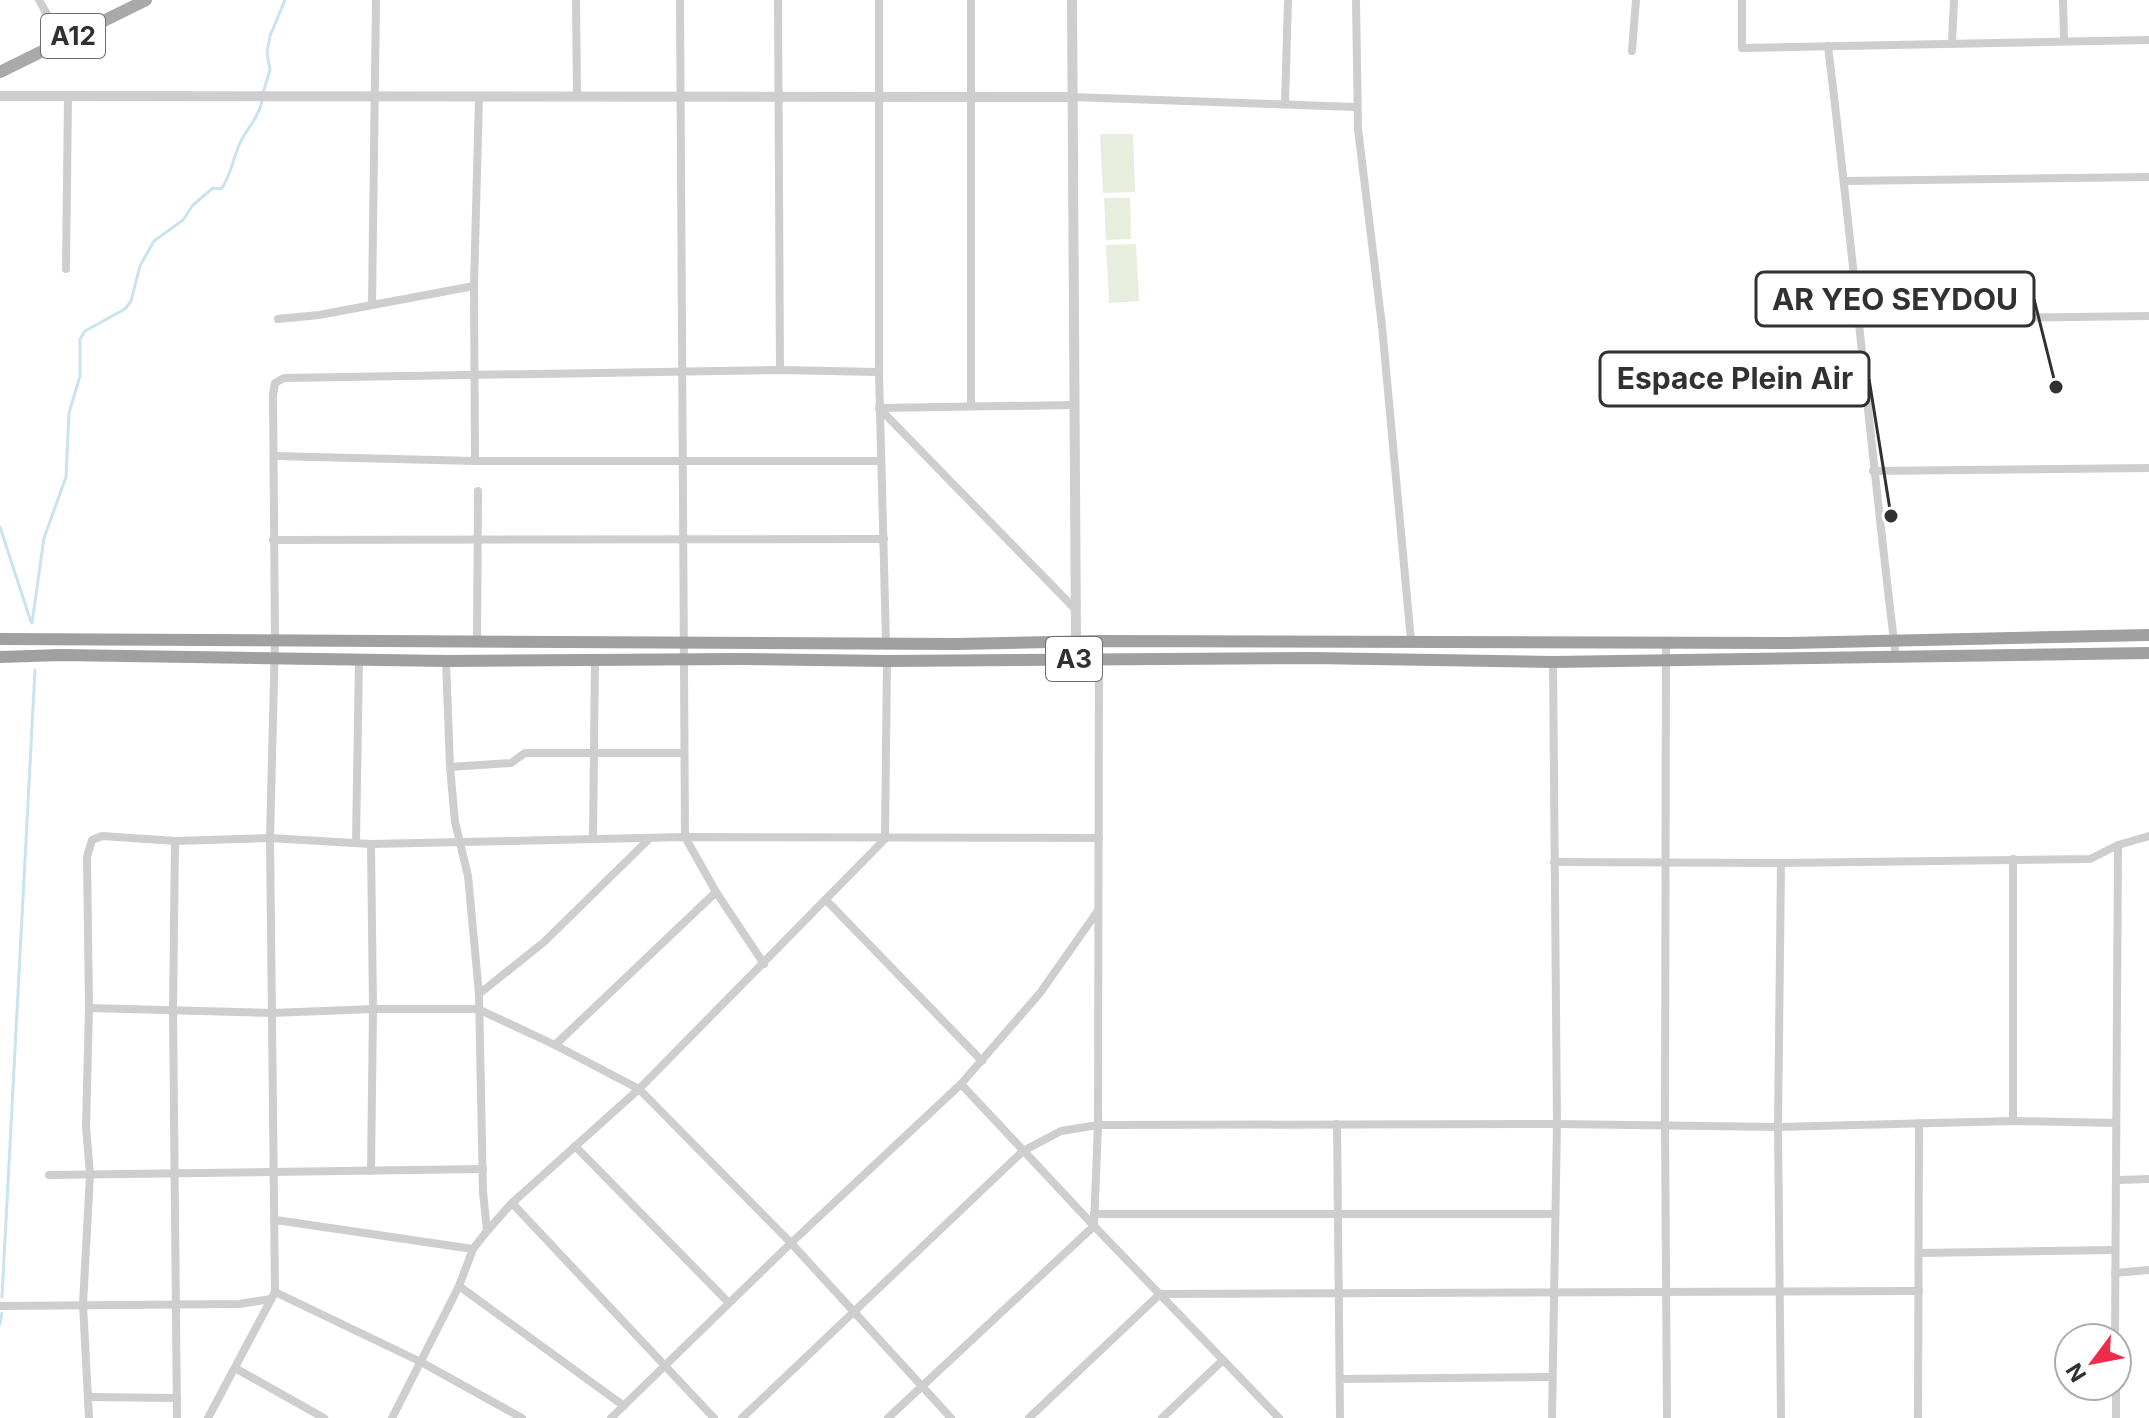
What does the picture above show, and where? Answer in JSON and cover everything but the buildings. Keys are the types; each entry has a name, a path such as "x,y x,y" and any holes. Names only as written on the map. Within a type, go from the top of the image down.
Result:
{"highway":[{"name":"A3","path":"0,639 1790,643 2149,635"},
{"name":"A3","path":"0,657 61,655 446,661 1312,658 1553,662 2149,653"}],"main road":[{"name":"A12","path":"0,72 138,2"}],"street":[{"path":"39,0 62,41"},
{"path":"372,304 376,0"},
{"path":"576,0 577,96"},
{"path":"680,0 685,837 716,892 764,964"},
{"path":"778,0 780,370"},
{"path":"879,0 879,408 886,642"},
{"path":"971,0 971,406"},
{"path":"1072,0 1076,641"},
{"path":"1285,103 1288,0"},
{"path":"1356,0 1356,107 1382,326 1411,641"},
{"path":"1632,51 1636,0"},
{"path":"1742,0 1742,48 2149,40"},
{"path":"1952,42 1954,0"},
{"path":"2063,0 2064,40"},
{"path":"1828,46 1896,658"},
{"path":"0,96 1071,97 1356,107"},
{"path":"66,269 68,96"},
{"path":"475,461 474,286 479,97"},
{"path":"1844,181 2149,177"},
{"path":"278,319 474,286"},
{"path":"1858,320 2149,316"},
{"path":"208,1418 273,1296 276,1220 270,838 275,639 273,395 278,379 780,370 879,372"},
{"path":"879,408 1074,405"},
{"path":"879,408 1076,610"},
{"path":"274,456 475,461 880,461"},
{"path":"1873,471 2149,468"},
{"path":"477,641 478,491"},
{"path":"273,540 884,539"},
{"path":"888,1418 1094,1226 1098,1125 1099,641"},
{"path":"1666,642 1667,1418"},
{"path":"593,839 595,659"},
{"path":"356,841 359,660"},
{"path":"446,661 450,767 460,843 468,876 479,994 487,1231"},
{"path":"392,1418 459,1286 473,1249 487,1231 512,1203 639,1089 885,839 887,661"},
{"path":"1552,1418 1557,1124 1553,662"},
{"path":"450,767 511,763 525,753 684,753"},
{"path":"89,1418 83,1304 90,1174 86,1127 89,1008 87,857 92,840 102,836 175,841 270,838 371,844 685,837 1099,838"},
{"path":"1554,862 2090,859 2118,845 2149,836"},
{"path":"479,994 544,942 649,839"},
{"path":"175,841 173,1011 177,1418"},
{"path":"371,844 371,1171"},
{"path":"2115,1322 2118,845"},
{"path":"2013,859 2013,1121"},
{"path":"1781,863 1778,1127 1781,1418"},
{"path":"555,1045 716,892"},
{"path":"826,900 982,1061"},
{"path":"611,1418 961,1084 1040,993 1097,912"},
{"path":"89,1008 272,1013 478,1009 555,1045 639,1089 791,1243 951,1418"},
{"path":"961,1084 1279,1418"},
{"path":"742,1418 1023,1151 1061,1131 1098,1125 1778,1127 2013,1121 2116,1123"},
{"path":"1918,1418 1919,1123"},
{"path":"1337,1124 1340,1418"},
{"path":"575,1146 729,1303"},
{"path":"49,1175 483,1169"},
{"path":"2118,1180 2149,1179"},
{"path":"512,1203 714,1418"},
{"path":"1094,1214 1555,1214"},
{"path":"276,1220 473,1249"},
{"path":"1919,1253 2114,1250"},
{"path":"2115,1273 2149,1270"},
{"path":"459,1286 624,1406"},
{"path":"1029,1418 1160,1294 1919,1291"},
{"path":"0,1306 239,1304 273,1296 421,1362 522,1418"},
{"path":"1162,1418 1223,1360"},
{"path":"235,1368 324,1418"},
{"path":"1340,1379 1551,1377"},
{"path":"89,1397 177,1398"}],"green space":[{"path":"1100,134 1133,134 1135,192 1103,193"},
{"path":"1104,198 1130,198 1131,239 1106,240"},
{"path":"1136,244 1139,301 1109,303 1106,245"}],"waterway":[{"path":"263,93 270,70 267,53 270,36 285,0"},
{"path":"32,623 44,538 66,477 69,413 80,376 80,339 85,331 125,309 131,301 140,266 154,241 183,220 193,205 213,188 221,189 262,101"},
{"path":"0,527 31,622"},
{"path":"2,1297 35,670"},
{"path":"0,1324 2,1313"}],"place":[{"name":"AR YEO SEYDOU","path":"2056,387"},
{"name":"Espace Plein Air","path":"1891,516"}]}
